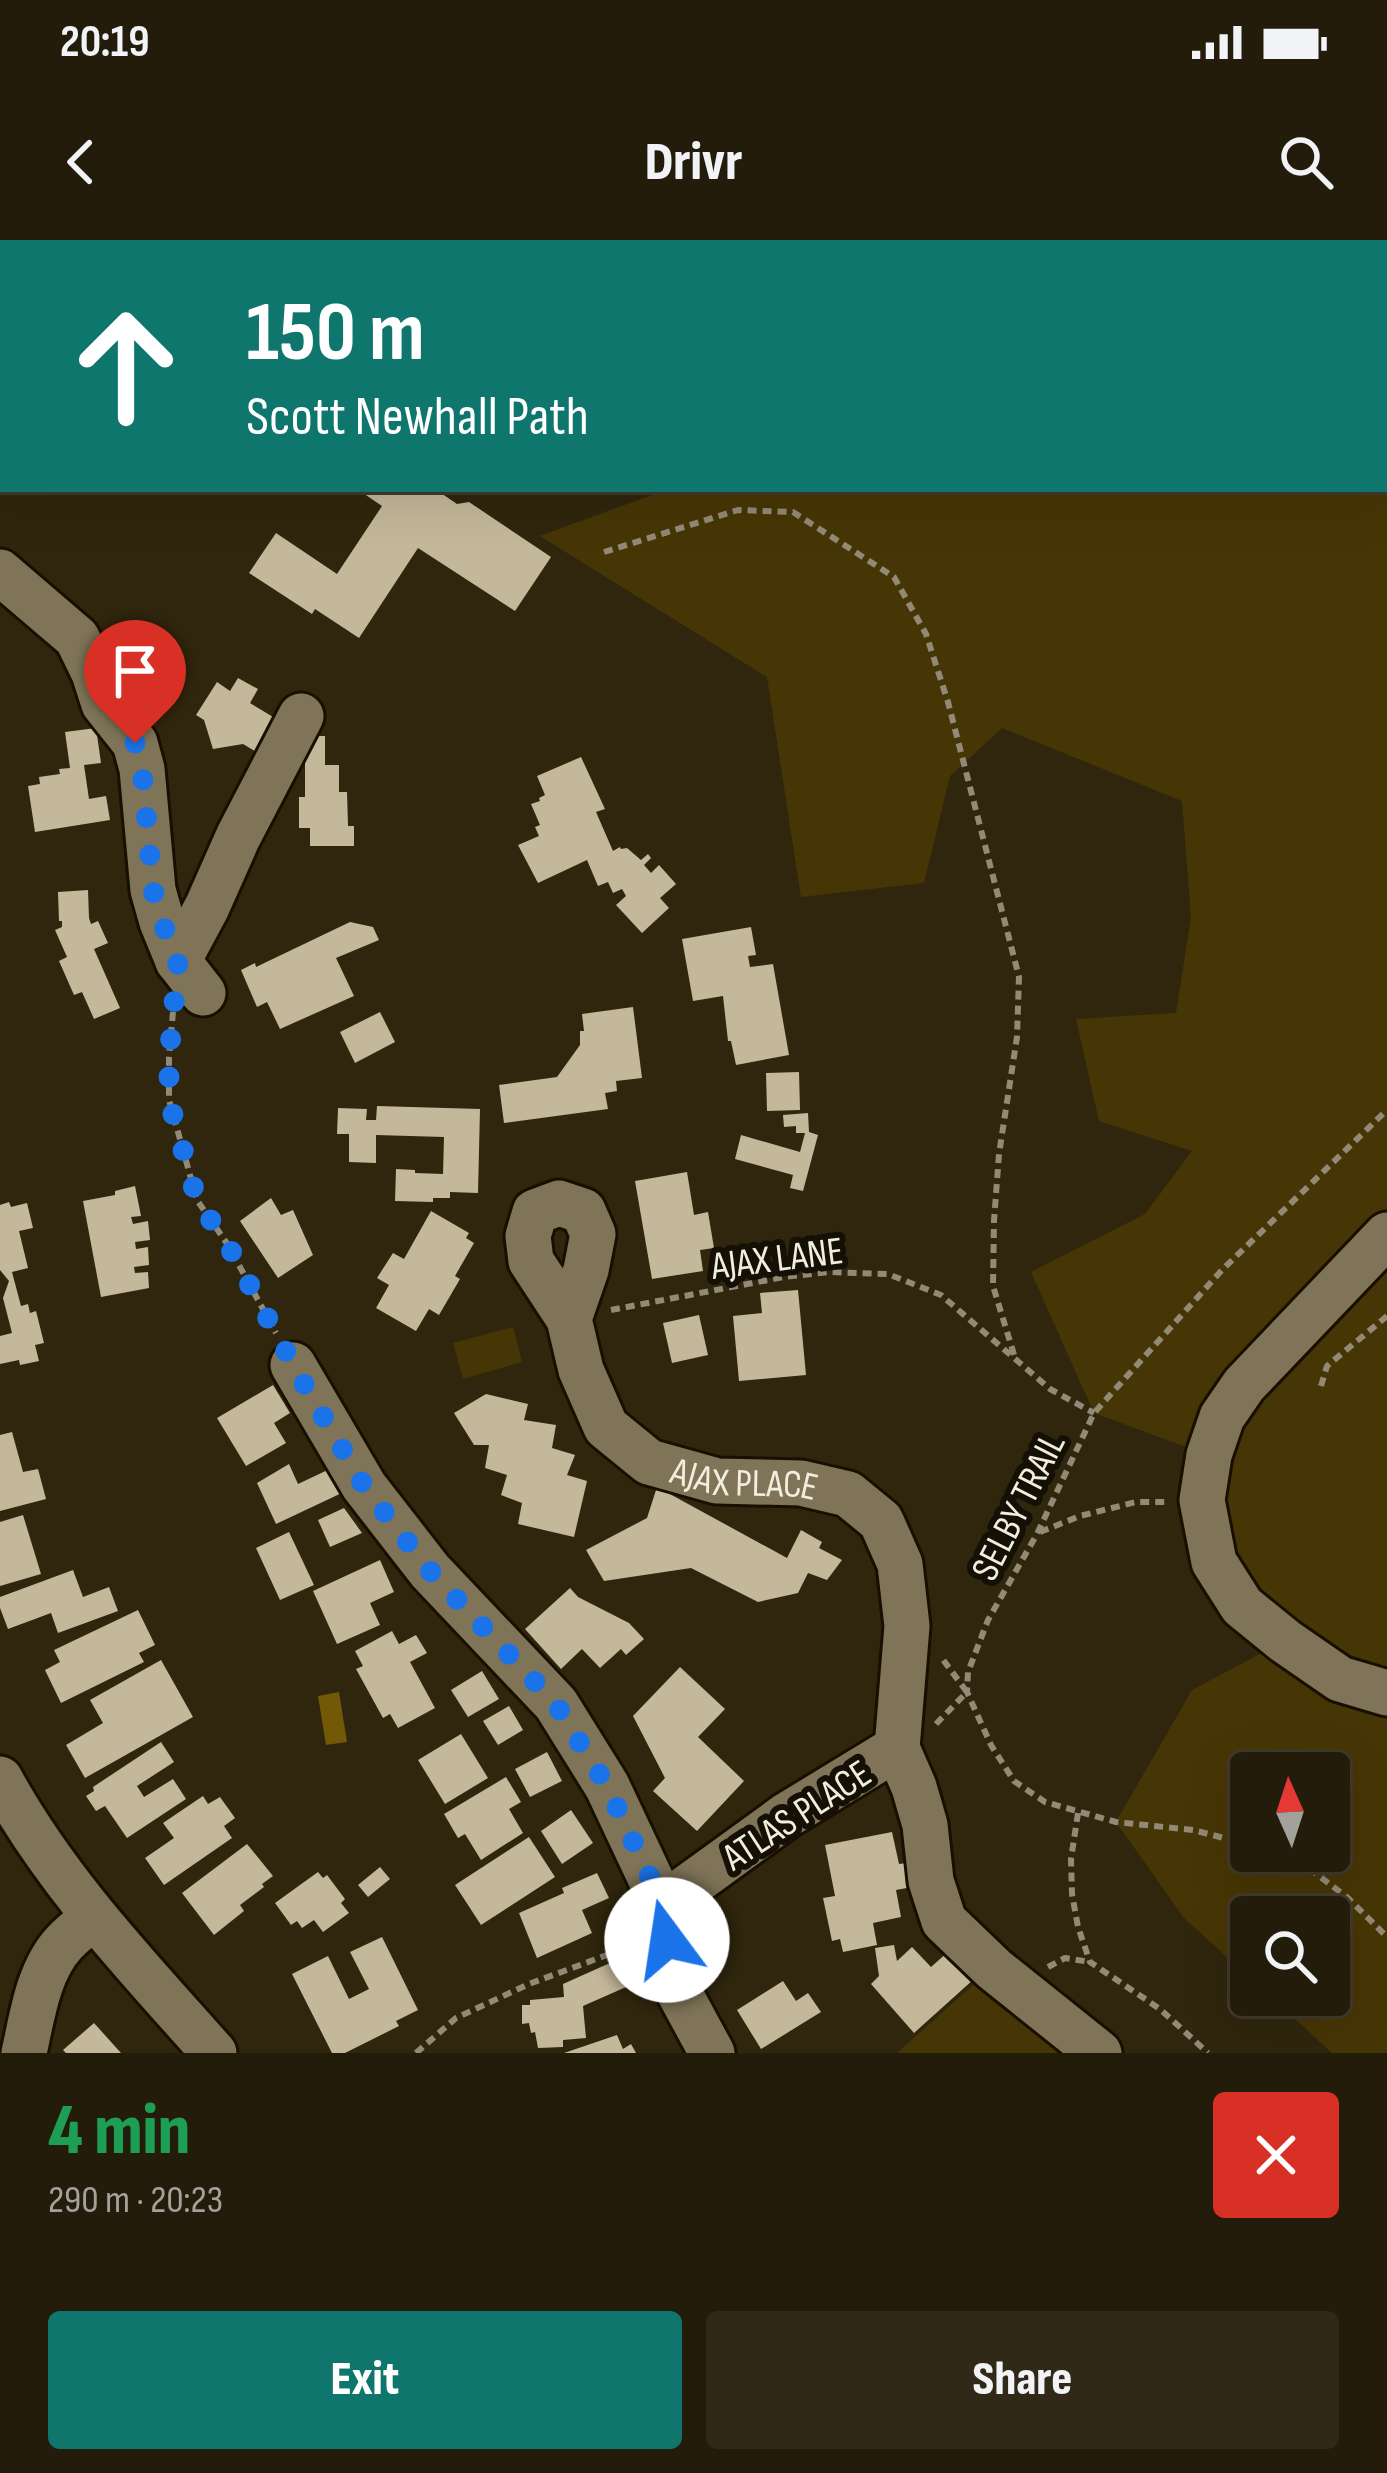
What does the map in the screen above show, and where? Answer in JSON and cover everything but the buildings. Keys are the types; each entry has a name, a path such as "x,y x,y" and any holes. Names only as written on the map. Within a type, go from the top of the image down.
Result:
{"street":[{"path":"0,572 77,638 104,704 135,743 142,769 153,890 162,922 191,977"},
{"path":"191,977 207,907 301,716"},
{"path":"1387,1235 1244,1385 1222,1417 1209,1455 1202,1500 1214,1562 1242,1606 1340,1679 1387,1693"},
{"name":"AJAX PLACE","path":"569,1318 581,1370 606,1427 649,1462 717,1480 801,1483 848,1494 881,1521 900,1564"},
{"path":"293,1364 364,1486 430,1571 556,1704 607,1786 665,1922 680,1994 712,2053"},
{"name":"ATLAS PLACE","path":"665,1922 787,1815 897,1748 907,1627 900,1564"},
{"path":"897,1748 925,1826 931,1881 944,1921 994,1970 1099,2053"},
{"path":"0,1779 25,1826 94,1917 214,2053"},
{"path":"24,2053 46,1972 62,1944 94,1917"}],"path":[{"path":"604,552 738,510 793,512 894,577 926,634 948,702 1018,977 1017,1037 999,1154 993,1286 1015,1358"},
{"path":"191,977 169,1057 169,1100 197,1200 228,1245 293,1364"},
{"name":"SELBY TRAIL","path":"1230,1840 1193,1830 1116,1822 1045,1802 1014,1781 991,1745 967,1692 968,1672 982,1633 1037,1534 1094,1413 1222,1270 1387,1110"},
{"name":"AJAX LANE","path":"569,1318 784,1277 829,1272 888,1274 941,1295 1050,1388 1094,1413"},
{"path":"1321,1386 1327,1366 1387,1316"},
{"path":"1037,1534 1080,1516 1136,1502 1202,1500"},
{"path":"1078,1813 1072,1894 1090,1962 1160,2009 1208,2053"},
{"path":"1314,1872 1387,1937"},
{"path":"416,2053 456,2018 529,1984 636,1945 665,1922"}],"shaded area":[{"path":"660,492 1387,492 1387,2053 1332,2053 1292,2016 1350,2016 1350,1896 1230,1896 1230,1960 1184,1918 1116,1822 1192,1690 1284,1641 1242,1606 1208,1455 1094,1413 1031,1272 1145,1214 1192,1151 1099,1121 1076,1019 1176,1013 1191,917 1182,801 1002,728 950,776 924,883 801,897 767,677 540,536"},
{"path":"513,1327 522,1362 463,1379 453,1343"},
{"path":"339,1692 347,1742 326,1745 318,1696"},
{"path":"983,1976 1079,2053 897,2053"}],"route":[{"path":"135,743 142,769 153,890 178,961 169,1100 197,1200 228,1245 364,1486 430,1571 556,1704 607,1786 663,1905 667,1940"}]}
